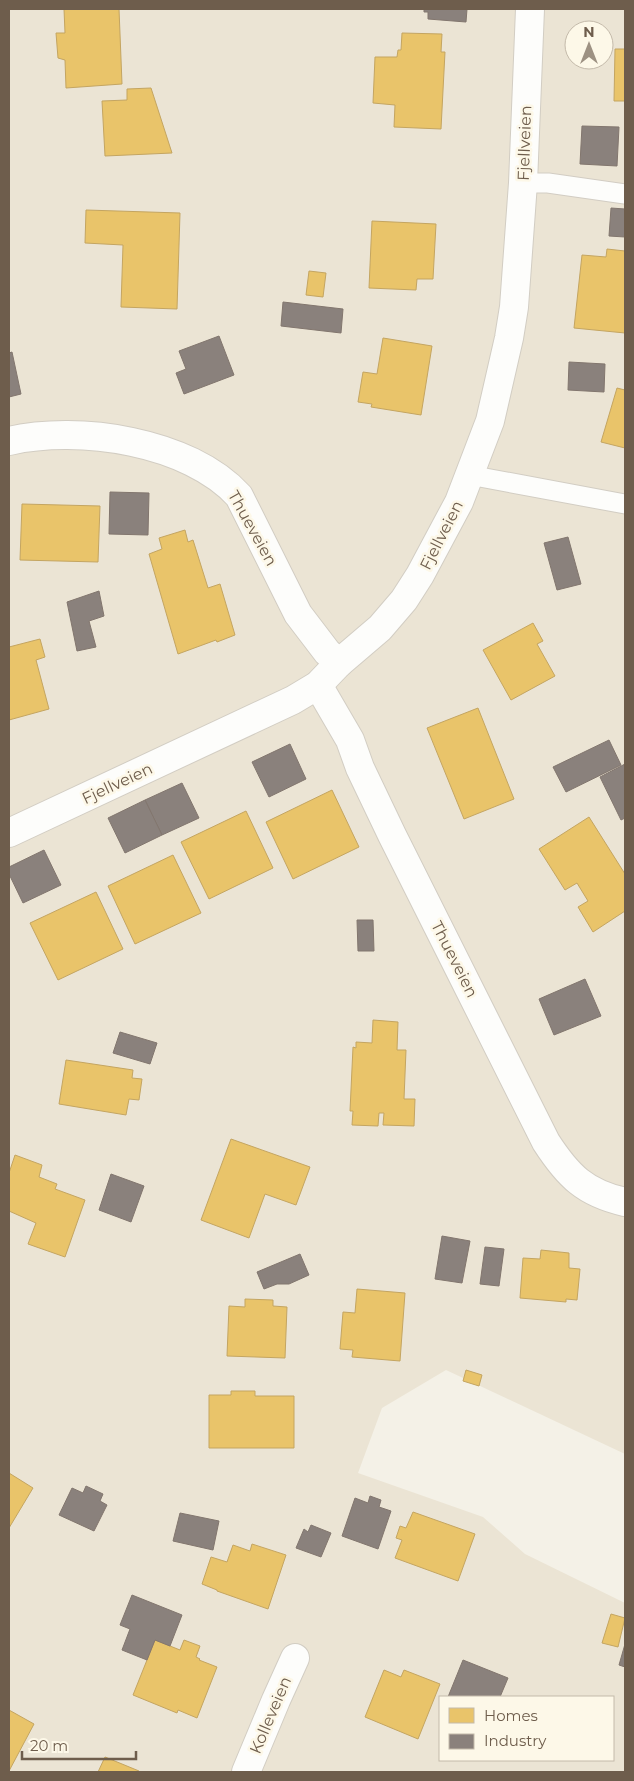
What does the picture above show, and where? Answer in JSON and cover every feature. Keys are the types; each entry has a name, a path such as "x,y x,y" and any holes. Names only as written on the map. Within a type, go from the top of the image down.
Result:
{"street":[{"name":"Fjellveien","path":"9,833 293,700 318,685 339,663 380,628 404,600 420,575 459,502 490,421 508,338 514,307 523,183 530,9"},
{"name":"Thueveien","path":"9,441 28,436 88,435 150,447 190,460 228,484 239,496 298,614 327,652 339,663"},
{"name":"Thueveien","path":"318,685 350,740 360,768 392,835 546,1142 560,1164 585,1187 610,1199 625,1202"},
{"name":"Kolleveien","path":"246,1772 295,1658"}],"lane":[{"path":"523,183 548,183 625,194"},
{"path":"469,475 625,504"}],"shaded area":[{"path":"9,9 625,9 625,1454 446,1370 382,1408 358,1473 483,1517 525,1554 625,1603 625,1772 9,1772"}],"building: Homes":[{"path":"64,9 119,9 122,84 66,88 65,60 58,58 56,33 65,33"},
{"path":"402,33 442,34 441,52 445,52 441,129 394,127 395,105 373,103 375,57 397,57 398,50 401,50"},
{"path":"615,49 625,49 625,101 614,101"},
{"path":"151,88 172,153 105,156 102,101 127,100 127,89"},
{"path":"86,210 180,213 177,309 121,307 123,245 85,243"},
{"path":"372,221 436,224 433,279 417,279 416,290 369,288"},
{"path":"607,249 625,251 625,333 574,328 582,255 606,257"},
{"path":"309,271 326,273 323,297 306,295"},
{"path":"383,338 432,346 421,415 371,407 372,404 358,402 363,372 377,374"},
{"path":"617,388 625,390 625,448 601,442"},
{"path":"22,504 100,506 98,562 20,560"},
{"path":"185,530 188,542 193,540 208,588 220,584 235,635 178,654 149,554 162,549 159,538"},
{"path":"533,623 543,641 537,644 555,676 511,700 483,650"},
{"path":"40,639 45,657 36,660 49,709 9,720 9,647"},
{"path":"478,708 514,799 464,819 427,728"},
{"path":"332,790 359,847 293,879 266,822"},
{"path":"246,811 273,868 209,899 181,842"},
{"path":"589,817 625,874 625,911 593,932 578,907 588,901 577,883 565,890 539,849"},
{"path":"173,855 201,913 135,944 108,886"},
{"path":"96,892 123,949 58,980 30,923"},
{"path":"373,1020 398,1022 397,1050 406,1050 404,1099 415,1099 414,1126 383,1125 384,1113 379,1113 378,1126 352,1125 353,1111 350,1111 353,1047 356,1048 356,1042 372,1043"},
{"path":"66,1060 133,1070 132,1078 142,1079 139,1100 129,1099 126,1115 59,1104"},
{"path":"231,1139 310,1167 296,1205 265,1194 249,1238 201,1220"},
{"path":"15,1155 42,1165 39,1177 57,1184 55,1189 85,1200 65,1257 28,1244 36,1223 9,1211 9,1173"},
{"path":"541,1250 569,1253 569,1268 580,1269 577,1300 566,1299 566,1302 520,1298 523,1258 540,1259"},
{"path":"357,1289 405,1293 400,1361 352,1357 353,1350 340,1349 343,1312 355,1313"},
{"path":"245,1299 273,1300 273,1306 287,1307 285,1358 227,1356 229,1306 245,1307"},
{"path":"466,1370 482,1375 479,1386 463,1381"},
{"path":"231,1391 255,1391 255,1396 294,1396 294,1448 209,1448 209,1395 231,1395"},
{"path":"9,1473 33,1488 9,1528"},
{"path":"413,1512 475,1534 458,1581 395,1558 402,1540 396,1538 400,1526 406,1528"},
{"path":"252,1544 286,1555 268,1609 202,1584 211,1557 227,1562 233,1545 250,1551"},
{"path":"611,1614 625,1618 618,1647 602,1643"},
{"path":"155,1640 180,1650 184,1640 200,1646 196,1657 217,1667 197,1718 178,1710 177,1713 133,1695"},
{"path":"384,1670 401,1677 404,1670 440,1684 418,1739 365,1717"},
{"path":"9,1710 34,1724 9,1771"},
{"path":"105,1757 139,1771 98,1772"}],"building: Industry":[{"path":"424,9 467,9 466,22 428,19 428,12 424,12"},
{"path":"582,126 619,127 617,166 580,164"},
{"path":"611,208 625,209 625,237 609,236"},
{"path":"283,302 343,309 341,333 281,326"},
{"path":"219,336 234,375 184,394 176,373 186,369 179,351"},
{"path":"12,352 21,394 9,397 9,353"},
{"path":"569,362 605,364 604,392 568,390"},
{"path":"110,492 149,493 148,535 109,534"},
{"path":"568,537 581,584 557,590 544,543"},
{"path":"99,591 104,616 89,621 96,647 77,651 67,602"},
{"path":"609,740 621,765 566,792 553,767"},
{"path":"290,744 306,779 269,797 252,762"},
{"path":"625,764 625,818 621,820 600,777"},
{"path":"182,783 199,818 162,835 145,800"},
{"path":"145,800 162,835 125,853 108,818"},
{"path":"44,850 61,885 23,903 9,874 9,867"},
{"path":"357,920 373,920 374,951 358,951"},
{"path":"585,979 601,1016 554,1035 539,999"},
{"path":"120,1032 157,1043 150,1064 113,1053"},
{"path":"111,1174 144,1186 131,1222 99,1210"},
{"path":"442,1236 470,1241 462,1283 435,1279"},
{"path":"485,1247 504,1249 499,1286 480,1284"},
{"path":"300,1254 309,1275 289,1284 277,1284 264,1289 257,1272"},
{"path":"86,1486 103,1494 100,1501 107,1505 94,1531 59,1515 72,1488 83,1493"},
{"path":"370,1496 381,1500 379,1507 391,1511 378,1549 342,1536 355,1498 368,1503"},
{"path":"180,1513 219,1521 213,1550 173,1541"},
{"path":"311,1525 331,1533 321,1557 296,1548 304,1529 308,1532"},
{"path":"132,1595 182,1615 170,1646 155,1640 147,1660 122,1650 130,1629 120,1625"},
{"path":"625,1644 625,1667 619,1665"},
{"path":"463,1660 508,1678 500,1696 448,1696"}]}
